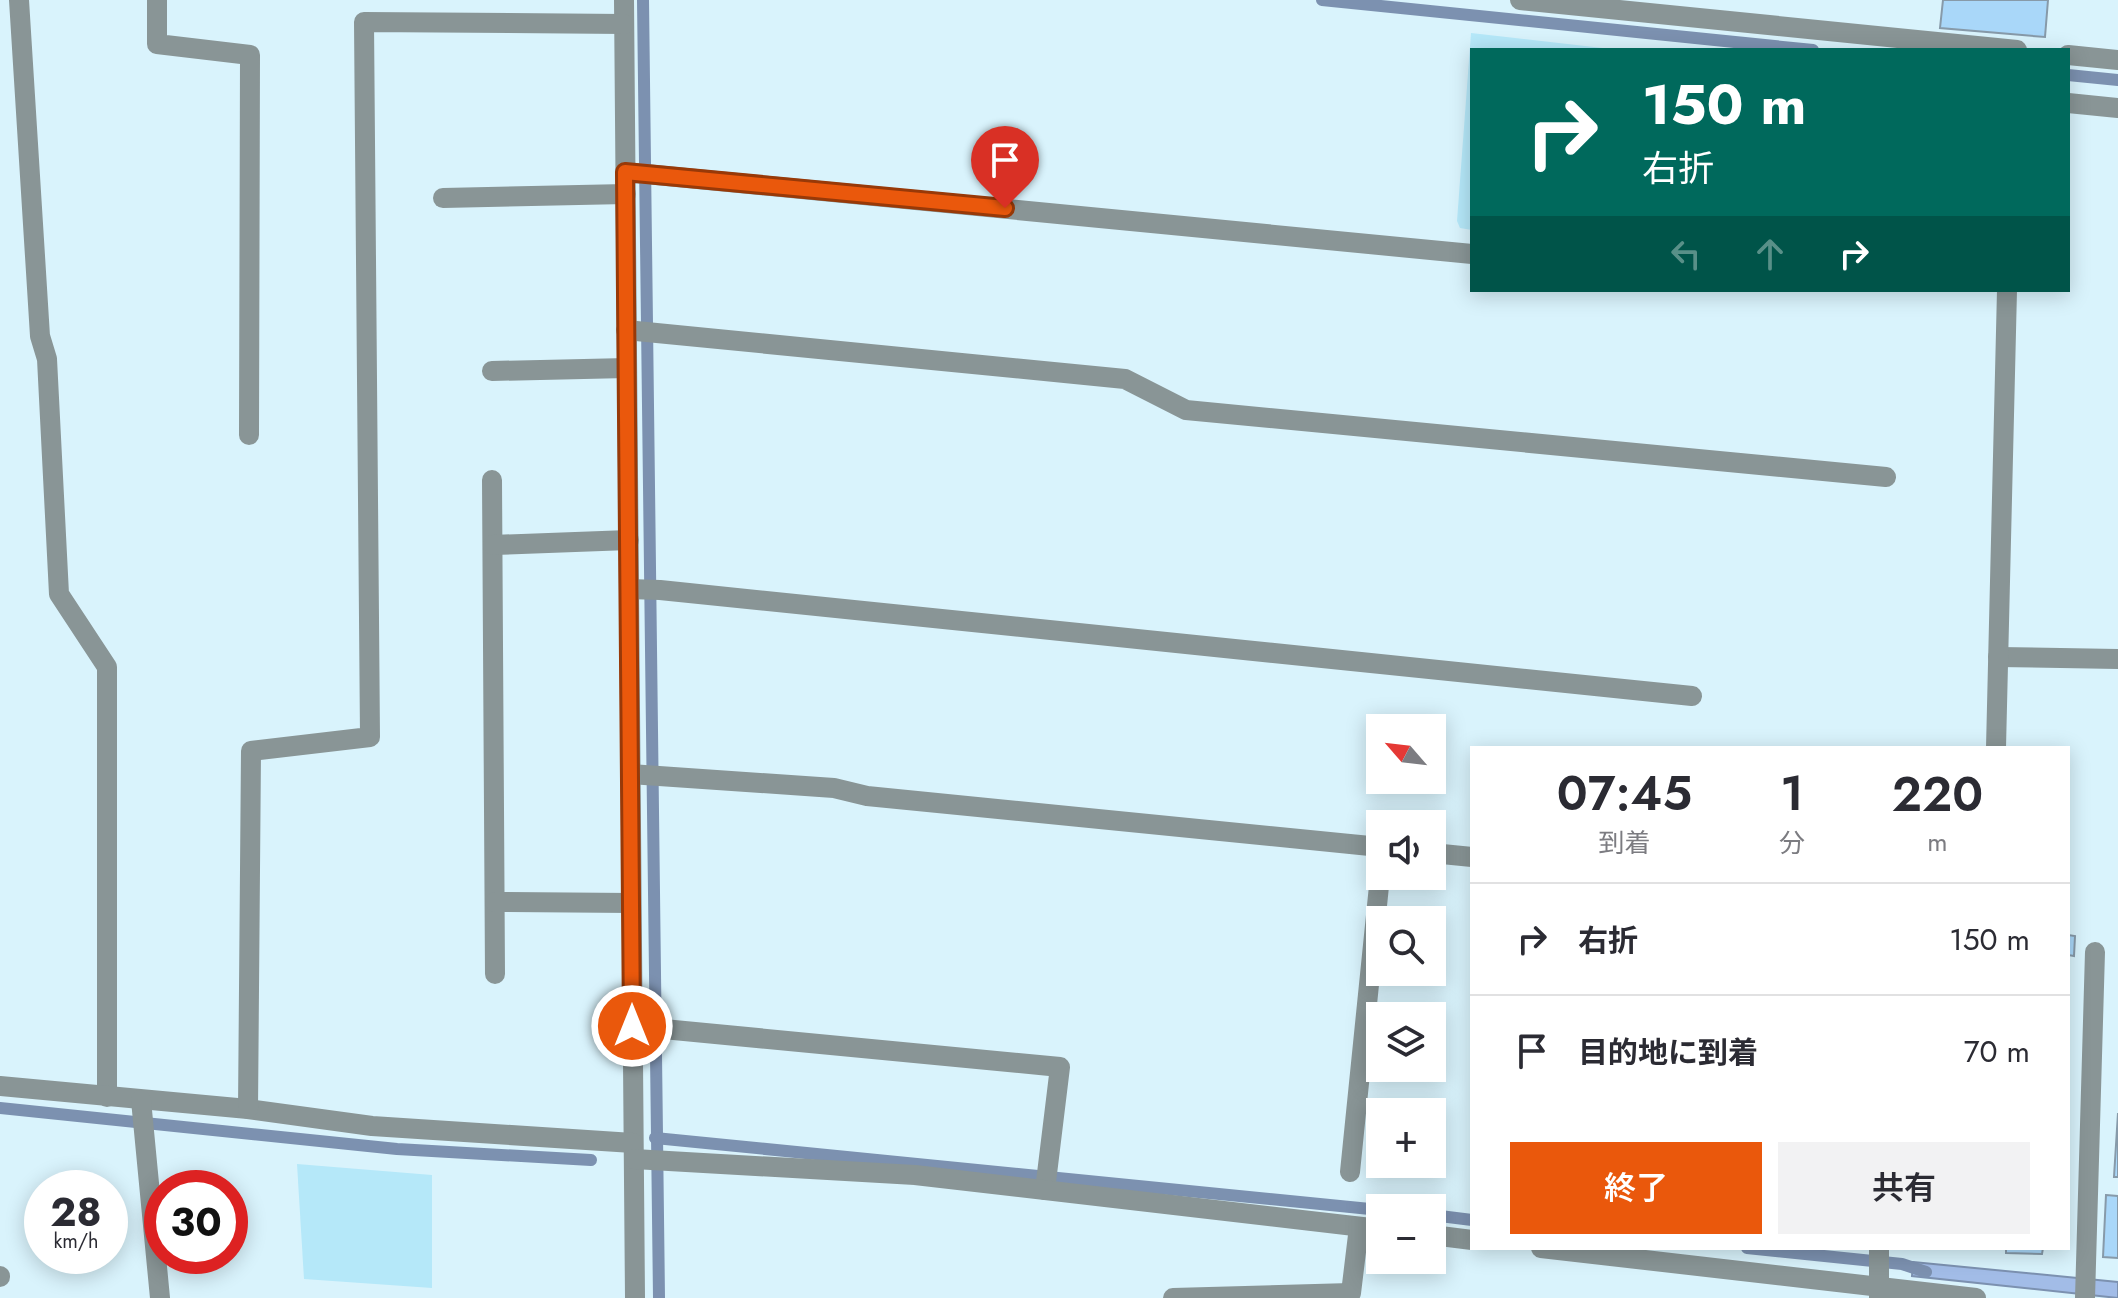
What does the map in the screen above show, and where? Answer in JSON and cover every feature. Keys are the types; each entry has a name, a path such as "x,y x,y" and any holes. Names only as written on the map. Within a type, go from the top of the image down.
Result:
{"street":[{"path":"19,0 40,336 47,359 59,594 107,667 107,1097"},
{"path":"157,0 157,44 250,55 249,435"},
{"path":"624,0 626,194 640,331 627,368 629,540 643,589 645,774 631,903 644,1156 635,1298"},
{"path":"1520,0 1997,48"},
{"path":"248,1109 251,751 370,737 364,22 624,24"},
{"path":"2070,55 2118,60"},
{"path":"2070,103 2118,108"},
{"path":"628,172 1470,254"},
{"path":"443,198 626,194"},
{"path":"1996,746 2007,292"},
{"path":"640,331 1125,379 1186,410 1886,477"},
{"path":"492,371 627,368"},
{"path":"492,480 495,974"},
{"path":"493,545 629,540"},
{"path":"643,589 1692,696"},
{"path":"1998,657 2118,659"},
{"path":"645,774 834,788 867,796 1366,846"},
{"path":"1446,854 1470,857"},
{"path":"1350,1172 1379,890"},
{"path":"495,902 631,903"},
{"path":"2085,1298 2095,952"},
{"path":"639,1026 1060,1067 1046,1181"},
{"path":"0,1086 107,1097 143,1115 248,1109 644,1156 1046,1181 1366,1228"},
{"path":"143,1115 160,1298"},
{"path":"1173,1298 1351,1293 1359,1227"},
{"path":"1446,1237 1470,1240"},
{"path":"1559,1250 1976,1298"},
{"path":"1879,1250 1879,1286"}],"shaded area":[{"path":"1471,33 1602,48 1470,48 1470,230 1460,228 1457,221"},
{"path":"297,1164 432,1175 432,1288 304,1279"},
{"path":"1913,1262 2118,1282 2118,1298 1912,1276"}],"building":[{"path":"1943,0 2048,0 2045,37 1940,28"},
{"path":"2070,935 2075,936 2074,956 2070,955"},
{"path":"2118,1113 2118,1177 2114,1177"},
{"path":"2106,1195 2118,1196 2118,1258 2103,1257"},
{"path":"2006,1250 2043,1250 2042,1254 2006,1253"}],"waterway":[{"path":"643,0 659,1298"},
{"path":"1322,0 1793,48"},
{"path":"2070,75 2118,80"},
{"path":"0,1108 397,1149 591,1160"},
{"path":"655,1138 1366,1209"},
{"path":"1446,1217 1470,1220"},
{"path":"1766,1250 1902,1264 1926,1272"}],"route":[{"path":"632,1026 625,172 1005,208"}]}
